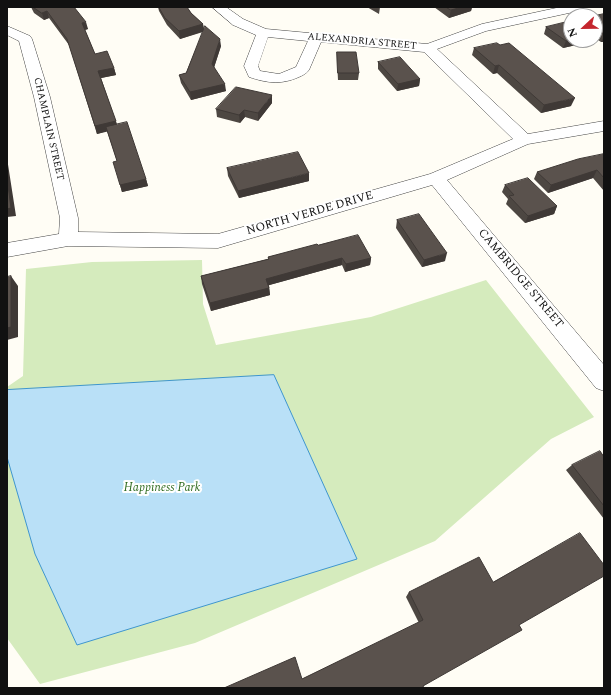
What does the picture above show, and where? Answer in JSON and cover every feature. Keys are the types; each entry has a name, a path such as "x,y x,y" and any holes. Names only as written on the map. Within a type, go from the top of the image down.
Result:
{"street":[{"name":"ALEXANDRIA STREET","path":"218,7 238,22 263,33 428,48 524,140"},
{"path":"428,48 482,28 578,7"},
{"name":"CHAMPLAIN STREET","path":"7,30 25,39 42,97 69,218 68,240"},
{"path":"263,33 250,66 254,74 271,80 287,78 302,70 316,38"},
{"name":"NORTH VERDE DRIVE","path":"7,250 68,240 218,241 436,178 524,140 604,126"},
{"name":"CAMBRIDGE STREET","path":"436,178 604,381"}],"green space":[{"name":"Happiness Park","path":"202,260 203,304 216,345 371,317 486,280 594,417 551,439 435,541 195,643 40,684 7,638 7,387 23,376 26,269 92,262"}],"water":[{"path":"274,375 357,559 77,645 35,554 7,457 7,390"}],"building":[{"path":"33,7 74,7 86,22 82,23 95,54 107,51 114,68 98,71 116,121 95,126 67,39 47,11 42,13"},
{"path":"159,7 187,7 203,24 179,31 165,18"},
{"path":"446,7 462,7 451,10"},
{"path":"604,14 604,34 603,33"},
{"path":"563,23 563,39 546,27"},
{"path":"205,26 220,39 212,64 225,84 190,92 179,75 186,73"},
{"path":"497,43 500,45 509,43 575,98 544,105 499,65 495,66 474,48"},
{"path":"337,52 356,52 359,73 338,73"},
{"path":"400,57 420,79 398,84 378,62"},
{"path":"236,87 272,95 258,113 244,110 239,115 216,109"},
{"path":"127,122 146,179 120,185 113,162 117,161 106,127"},
{"path":"298,152 309,173 238,191 227,168"},
{"path":"604,154 604,178 597,170 551,185 537,172 578,159"},
{"path":"7,178 11,208 7,209"},
{"path":"528,178 557,206 528,216 509,196 514,195 505,185"},
{"path":"419,214 447,253 424,260 397,220"},
{"path":"358,235 371,258 346,264 342,258 266,279 269,288 210,303 201,276 269,259 268,257 317,244"},
{"path":"11,276 11,327 7,328 7,277"},
{"path":"600,451 604,457 604,506 572,465"},
{"path":"580,533 604,565 604,576 519,625 522,630 423,686 424,688 224,688 295,657 302,679 423,620 409,592 479,557 493,582"}]}
